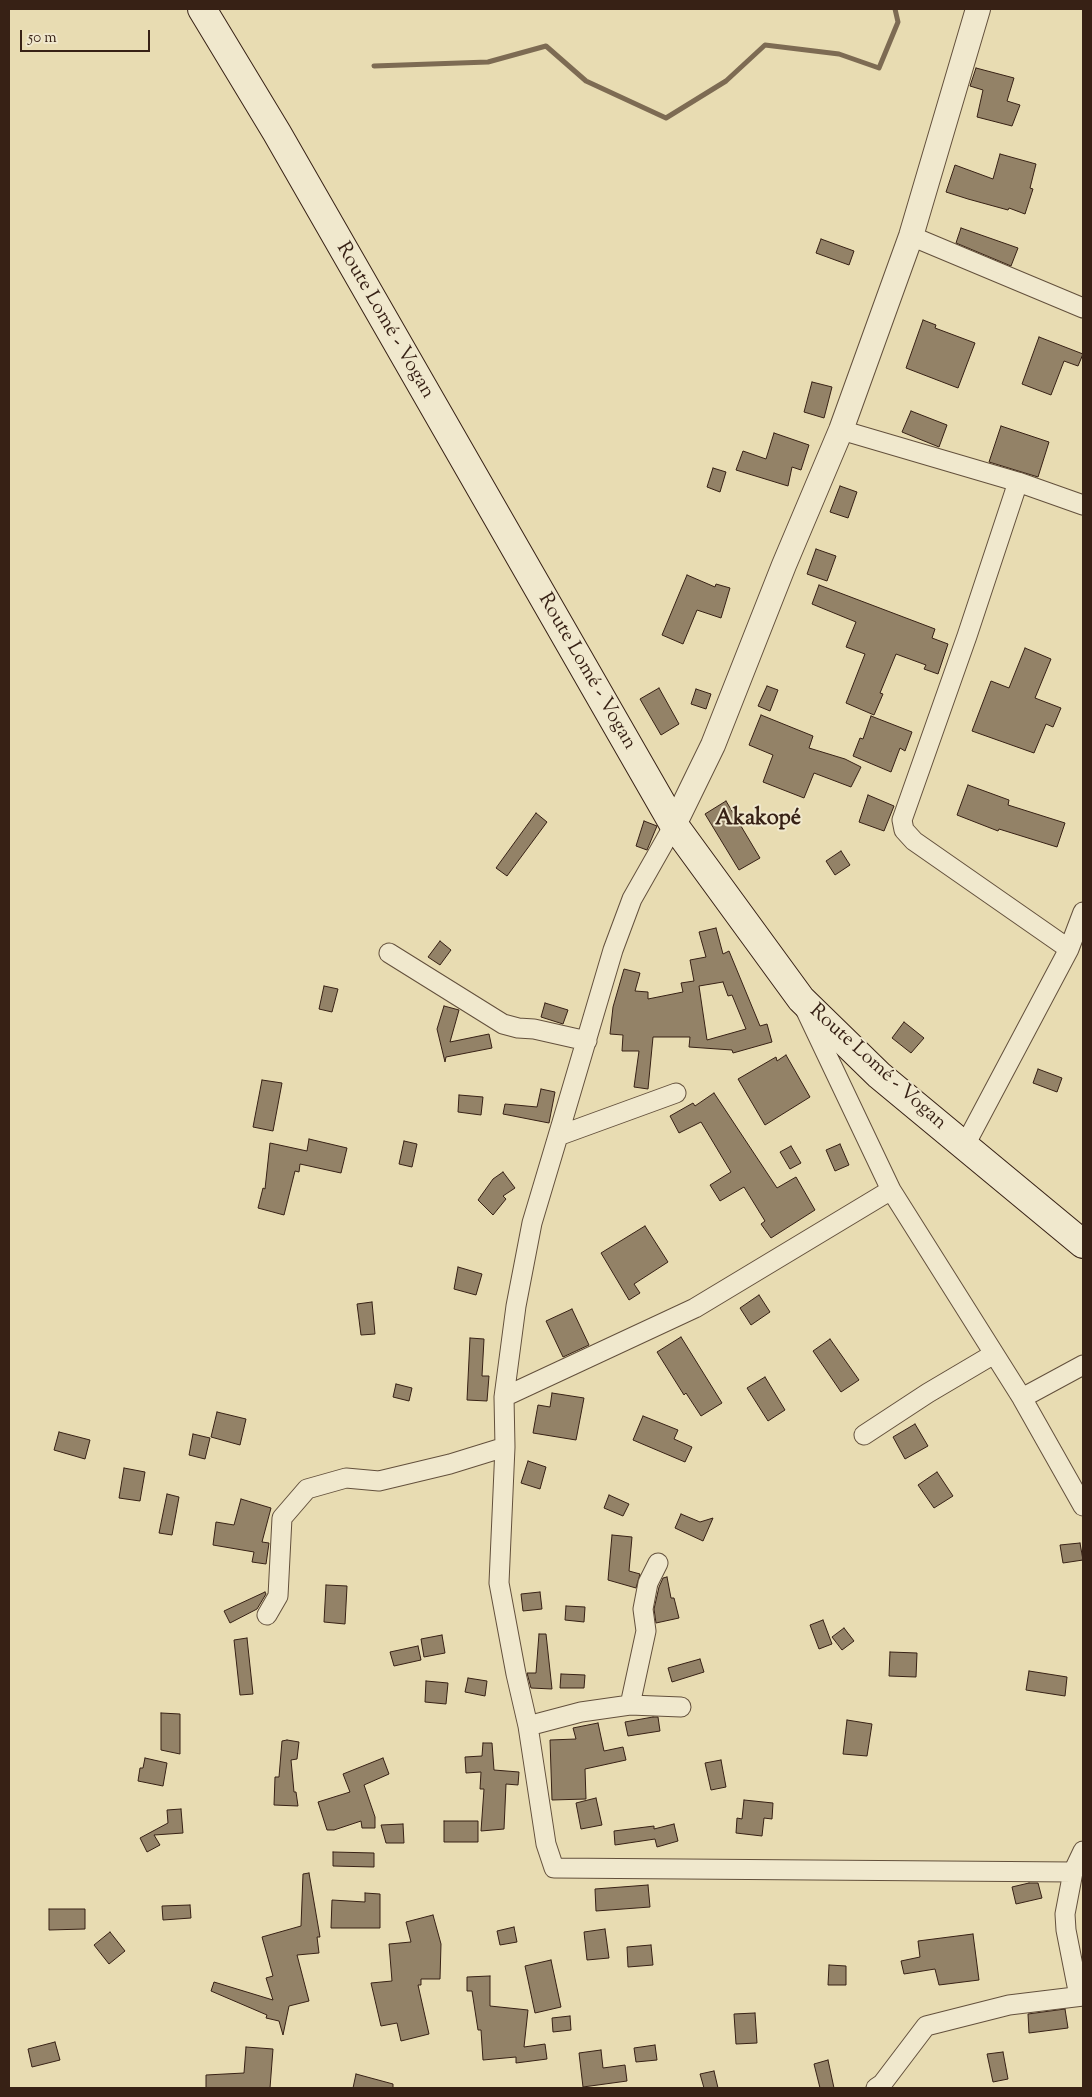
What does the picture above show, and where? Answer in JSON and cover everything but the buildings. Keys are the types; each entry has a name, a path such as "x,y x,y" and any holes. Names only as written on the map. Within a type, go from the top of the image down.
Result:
{"main road":[{"name":"Route Lomé - Vogan","path":"202,9 277,133 674,825 801,999 879,1075 1083,1244"}],"street":[{"path":"978,9 911,236 841,430 784,566 713,745 674,825 632,899 613,950 532,1223 516,1306 504,1397 505,1447 499,1584 528,1726 546,1844 554,1868 1073,1872"},
{"path":"911,236 1083,308"},
{"path":"841,430 1018,482 1083,505"},
{"path":"1018,482 967,636 902,820 904,830 914,841 1069,949"},
{"path":"965,1145 1069,949 1083,912"},
{"path":"388,953 502,1024 587,1041"},
{"path":"801,999 891,1190 1022,1398 1083,1506"},
{"path":"558,1136 676,1093"},
{"path":"504,1397 695,1308 891,1190"},
{"path":"864,1436 928,1393 994,1354"},
{"path":"1022,1398 1083,1365"},
{"path":"267,1615 278,1596 282,1518 307,1489 346,1478 379,1481 450,1464 505,1447"},
{"path":"630,1705 645,1638 643,1609 648,1583 658,1563"},
{"path":"528,1726 581,1712 630,1705 681,1706"},
{"path":"876,2088 882,2084 926,2026 1009,2005 1081,1996 1066,1930 1065,1914 1073,1872 1083,1851"}],"waterway":[{"path":"374,66 488,62 546,46 586,81 666,118 726,81 765,45 839,54 879,68 898,22 895,9"}],"district":[{"name":"Akakopé","path":"758,820"}]}
